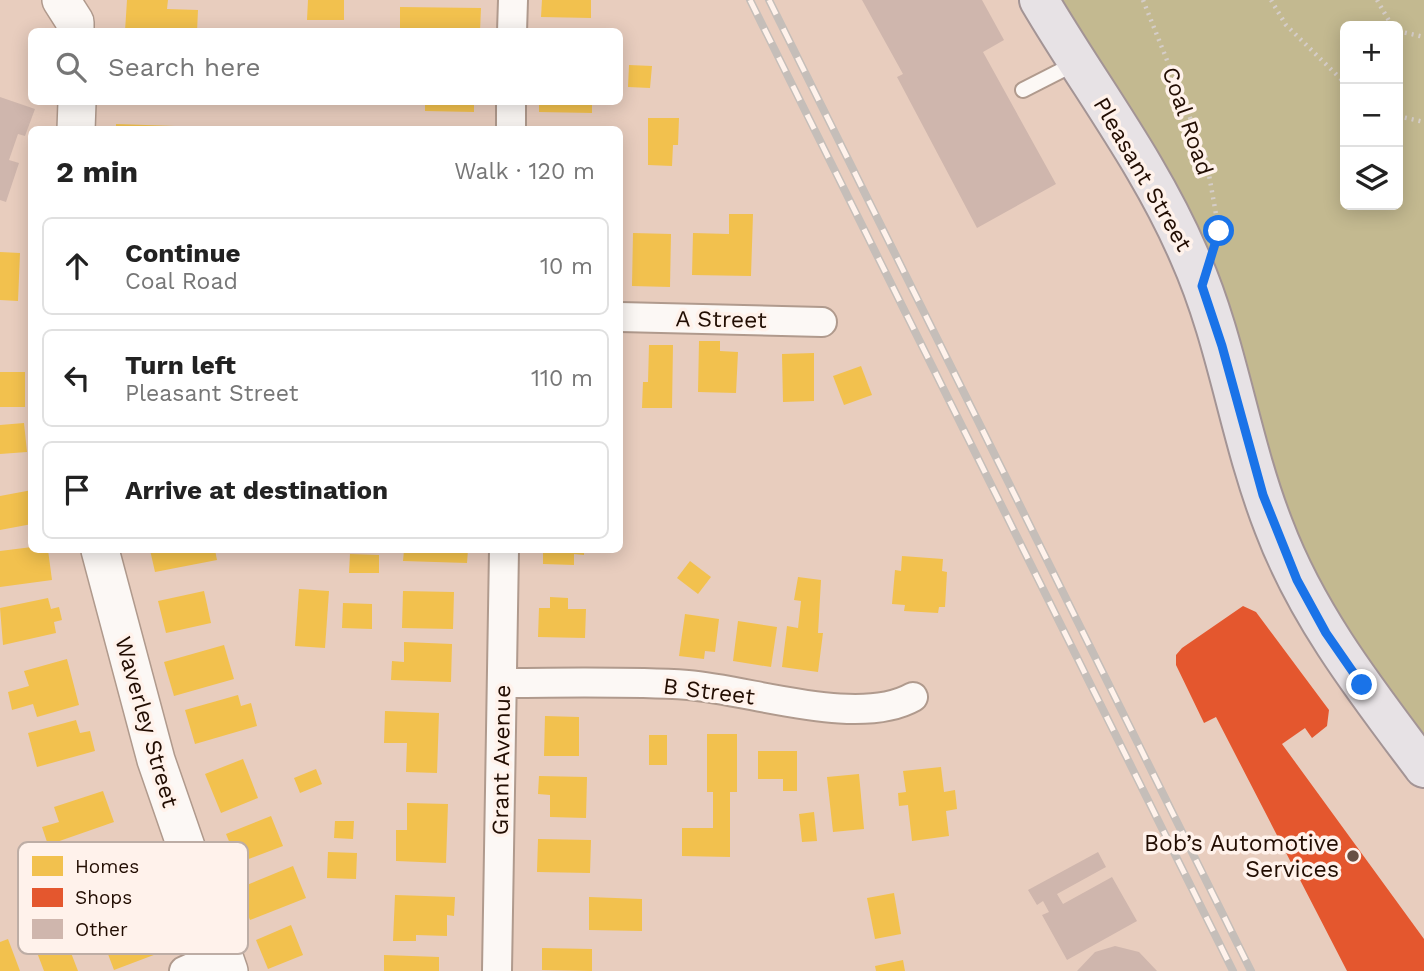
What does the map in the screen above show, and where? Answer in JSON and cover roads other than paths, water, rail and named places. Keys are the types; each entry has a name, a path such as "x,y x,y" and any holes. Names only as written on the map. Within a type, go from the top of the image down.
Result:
{"main road":[{"name":"Pleasant Street","path":"1039,0 1160,194 1202,286 1222,346 1259,484 1285,554 1326,633 1424,768"}],"street":[{"path":"61,0 75,22 75,28"},
{"path":"512,28 513,0"},
{"path":"76,126 77,105"},
{"path":"511,105 511,126"},
{"name":"A Street","path":"623,317 822,322"},
{"name":"Waverley Street","path":"101,553 156,760 184,842"},
{"name":"Grant Avenue","path":"497,971 504,553"},
{"name":"B Street","path":"502,683 689,685 845,708 889,707 913,697"},
{"path":"184,971 225,962"}],"lane":[{"path":"1023,90 1077,62"}],"railway":[{"path":"750,0 1233,971"},
{"path":"769,0 1251,971"}],"place":[{"name":"Bob’s Automotive Services","path":"1353,856"}]}
